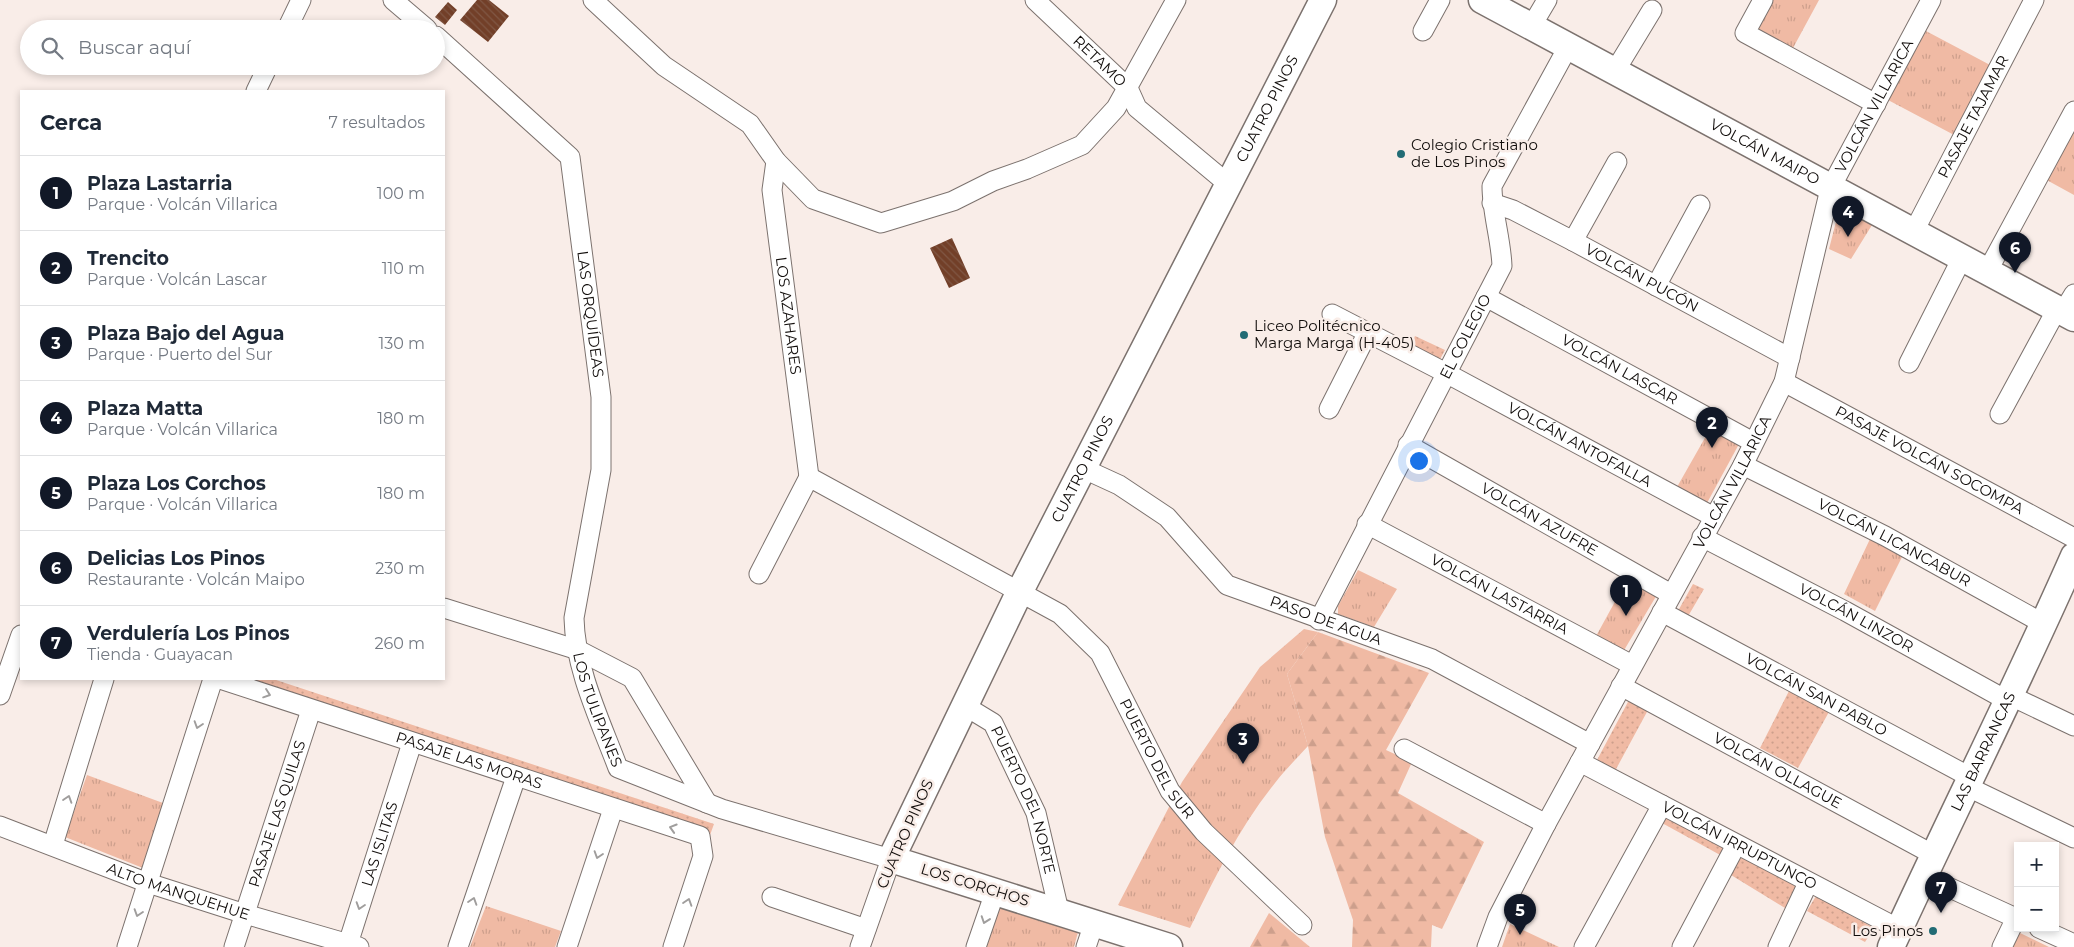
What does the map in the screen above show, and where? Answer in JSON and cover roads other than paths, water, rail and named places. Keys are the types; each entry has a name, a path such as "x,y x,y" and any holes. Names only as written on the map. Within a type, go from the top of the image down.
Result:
{"street":[{"path":"291,20 301,0"},
{"path":"393,0 416,20"},
{"path":"593,0 664,66 750,124 776,161 813,199 881,223 953,201 993,181 1027,169 1082,145 1116,108 1176,0"},
{"name":"RETAMO","path":"1035,0 1128,88 1137,108 1228,184"},
{"name":"CUATRO PINOS","path":"860,947 891,859 1020,591 1323,0"},
{"path":"1423,31 1440,0"},
{"name":"VOLCÁN MAIPO","path":"1482,0 1987,272 2067,308"},
{"path":"1532,27 1547,0"},
{"path":"1763,0 1745,33 1876,104"},
{"name":"VOLCÁN VILLARICA","path":"1487,947 1498,917 1546,824 1714,518 1784,382 1830,188 1931,0"},
{"name":"PASAJE TAJAMAR","path":"1913,233 2034,0"},
{"path":"1615,71 1652,10"},
{"name":"LAS ORQUÍDEAS","path":"445,44 570,157 601,397 601,470 574,618 574,636 578,650"},
{"name":"EL COLEGIO","path":"1319,620 1502,266 1501,249 1492,203 1492,186 1568,47"},
{"path":"256,90 264,75"},
{"path":"1987,272 2074,111"},
{"name":"LOS AZAHARES","path":"776,161 772,190 809,477"},
{"path":"1573,241 1617,162"},
{"name":"VOLCÁN PUCÓN","path":"1492,203 1513,210 1573,241 1790,358"},
{"path":"1656,286 1700,205"},
{"path":"1909,363 1962,258"},
{"name":"VOLCÁN LASCAR","path":"1486,297 1753,442"},
{"path":"2000,414 2067,308"},
{"name":"VOLCÁN ANTOFALLA","path":"1332,314 1446,373 1714,518"},
{"path":"1329,409 1368,332"},
{"name":"PASAJE VOLCÁN SOCOMPA","path":"1784,382 2074,538"},
{"name":"VOLCÁN AZUFRE","path":"1408,445 1671,594"},
{"name":"VOLCÁN LICANCABUR","path":"1743,464 1884,536 2044,624"},
{"name":"PASO DE AGUA","path":"1082,468 1120,485 1167,518 1227,585 1319,620 1432,659 1590,744"},
{"path":"759,574 809,477 1020,591"},
{"name":"VOLCÁN LASTARRIA","path":"1368,524 1632,665"},
{"name":"VOLCÁN LINZOR","path":"1702,537 2010,699 2074,726"},
{"name":"LAS BARRANCAS","path":"1895,938 1968,782 2010,699 2074,556"},
{"name":"PUERTO DEL SUR","path":"1020,591 1060,614 1100,653 1170,791 1204,832 1302,925"},
{"name":"LOS TULIPANES","path":"445,608 578,650 588,688 618,768 715,806"},
{"name":"VOLCÁN SAN PABLO","path":"1662,612 1968,782 2074,838"},
{"path":"0,695 12,641"},
{"path":"578,650 632,678 715,806"},
{"path":"53,845 104,680"},
{"path":"127,947 213,680"},
{"name":"PASAJE LAS MORAS","path":"223,680 700,836 703,856 673,947"},
{"name":"VOLCÁN OLLAGUE","path":"1621,686 2014,917"},
{"name":"PUERTO DEL NORTE","path":"965,706 993,723 1036,813 1059,911"},
{"name":"PASAJE LAS QUILAS","path":"234,947 311,710"},
{"name":"LAS ISLITAS","path":"352,946 412,743"},
{"path":"1404,748 1546,824"},
{"name":"VOLCÁN IRRUPTUNCO","path":"1580,762 1808,883 1895,938"},
{"path":"458,947 516,777"},
{"path":"1584,947 1662,805"},
{"name":"LOS CORCHOS","path":"715,806 1059,911 1090,935 1169,947"},
{"path":"567,947 613,809"},
{"name":"ALTO MANQUEHUE","path":"0,826 148,883 352,946"},
{"path":"1682,947 1736,845"},
{"path":"1778,947 1808,883"},
{"path":"976,947 994,892"},
{"path":"772,897 866,929"},
{"path":"2002,947 2014,925"},
{"path":"2048,932 2074,944"}],"place":[{"name":"Colegio Cristiano de Los Pinos","path":"1401,154"},
{"name":"Plaza Matta","path":"1848,237"},
{"name":"Delicias Los Pinos","path":"2015,273"},
{"name":"Liceo Politécnico Marga Marga (H-405)","path":"1244,335"},
{"name":"Trencito","path":"1712,448"},
{"name":"Plaza Lastarria","path":"1626,616"},
{"name":"Plaza Bajo del Agua","path":"1243,764"},
{"name":"Verdulería Los Pinos","path":"1941,913"},
{"name":"Los Pinos","path":"1933,931"},
{"name":"Plaza Los Corchos","path":"1520,935"}]}
